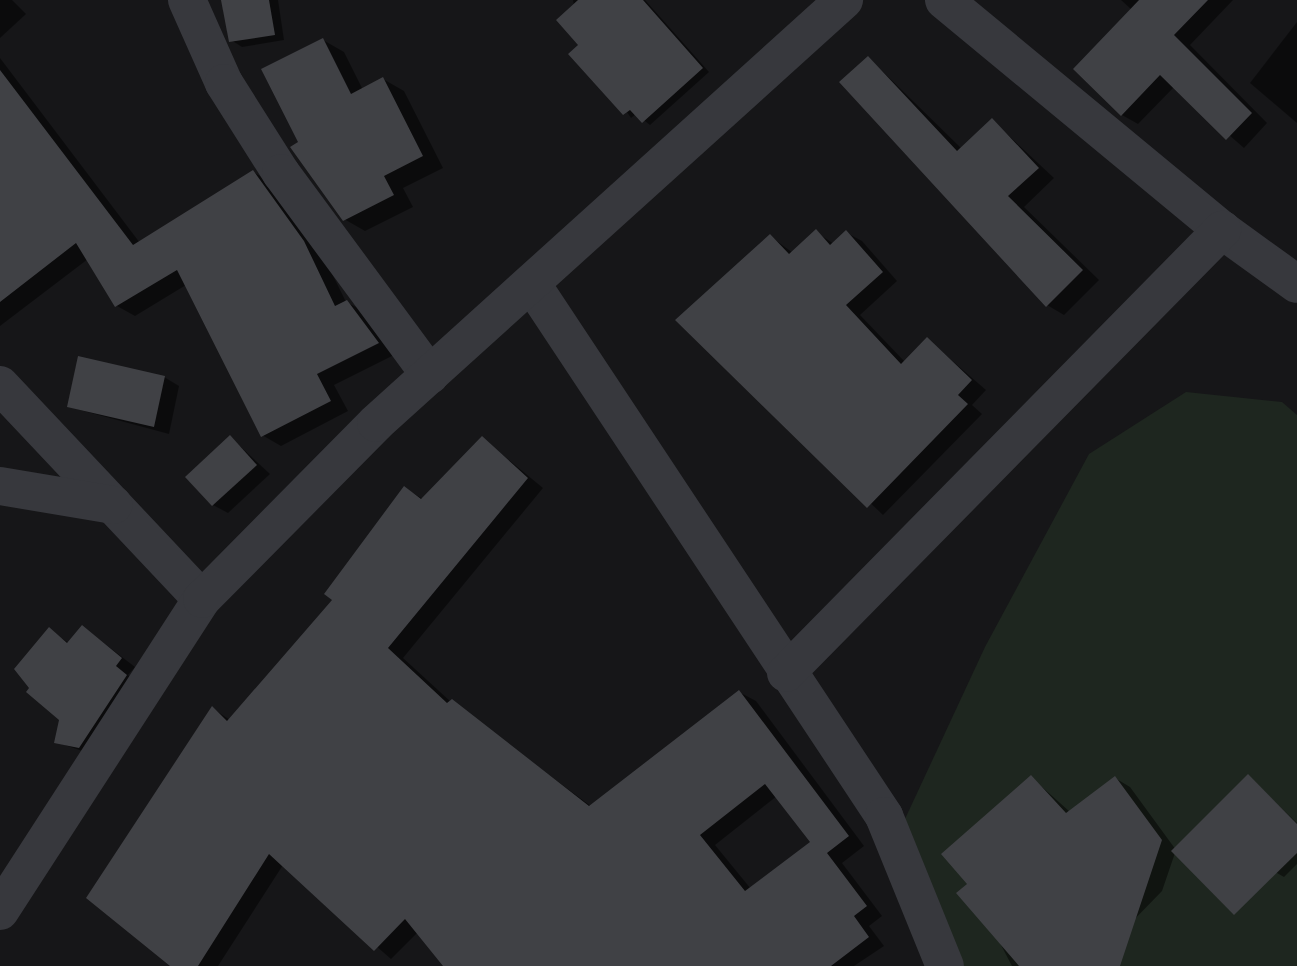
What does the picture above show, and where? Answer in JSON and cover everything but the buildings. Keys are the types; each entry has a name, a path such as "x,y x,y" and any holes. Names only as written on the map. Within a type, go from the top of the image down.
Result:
{"street":[{"path":"187,0 224,83 281,173 430,375"},
{"path":"0,911 202,599 430,375 533,286 844,0"},
{"path":"944,0 1222,230 1297,284"},
{"path":"786,673 1222,230"},
{"path":"533,286 786,673 884,816 945,966"},
{"path":"0,385 202,599"},
{"path":"0,486 113,505"}],"shaded area":[{"path":"1186,392 1282,402 1297,415 1297,966 958,966 905,819 985,647 1089,454"}]}
